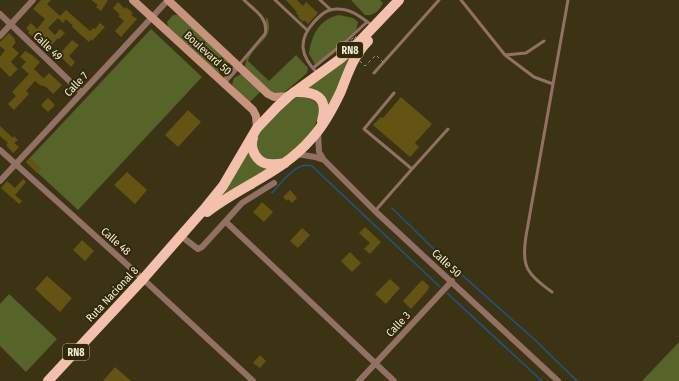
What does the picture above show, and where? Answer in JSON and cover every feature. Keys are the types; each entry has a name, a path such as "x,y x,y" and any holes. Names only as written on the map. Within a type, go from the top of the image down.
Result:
{"highway":[{"name":"Ruta Nacional 8","path":"193,223 222,202 287,163 297,154 318,131 336,101 356,56 363,46 405,0"},
{"name":"Ruta Nacional 8","path":"48,381 193,223 220,190 256,131 277,106 316,71 345,55 370,24 394,2"},
{"name":"Ruta Nacional 8","path":"291,94 310,93 320,98 324,109 324,114 318,131"},
{"path":"256,131 252,141 252,146 259,160 268,164 287,163"}],"main road":[{"name":"Boulevard 50","path":"133,0 256,113 256,131"},
{"name":"Boulevard 50","path":"168,0 270,96 278,97 291,94"}],"street":[{"path":"0,36 33,0"},
{"name":"Calle 7","path":"0,181 168,0"},
{"name":"Calle 49","path":"0,14 82,93"},
{"path":"224,82 238,66"},
{"path":"318,131 320,152 324,160"},
{"name":"Calle 48","path":"0,150 253,381"},
{"path":"297,154 324,160"},
{"name":"Calle 50","path":"324,160 375,211 558,381"},
{"path":"181,236 194,247 198,249 202,247 242,203 274,183"},
{"path":"226,222 394,381"},
{"name":"Calle 3","path":"358,381 452,281"}],"lane":[{"path":"238,66 265,34 266,29 264,19 244,0"},
{"path":"274,0 307,30"},
{"path":"320,0 330,9"},
{"path":"374,73 439,0"},
{"path":"461,0 505,55 534,77 553,84"},
{"path":"552,292 536,281 531,275 526,266 524,255 526,236 568,0"},
{"path":"316,71 309,64 304,54 303,42 307,30 323,12 330,9 347,10 354,12 370,24"},
{"path":"505,55 526,53 544,41"},
{"path":"394,93 364,128 412,169"},
{"path":"375,211 448,129"}],"path":[{"path":"347,44 355,36 356,37 345,47 365,66 376,55 384,63"}],"green space":[{"path":"351,0 380,0 383,3 376,12 371,15 365,15"},
{"path":"173,15 179,15 229,61 224,70 218,73 168,27 167,22"},
{"path":"339,15 353,18 358,22 356,30 316,66 309,54 314,35 321,24 326,20"},
{"path":"267,17 269,31 263,41 254,50 248,61 269,81 296,55 308,68 307,73 286,91 281,93 271,93 245,68 251,52 266,33"},
{"path":"151,29 202,77 78,210 26,162"},
{"path":"354,53 328,109 304,87"},
{"path":"241,74 261,91 249,103 232,85 234,78"},
{"path":"300,96 312,99 320,108 312,132 283,160 280,161 261,157 256,149 256,142 264,125 278,110"},
{"path":"248,152 257,164 271,169 220,198"},
{"path":"9,294 57,339 26,372 0,346 0,304"},
{"path":"679,342 679,381 642,381"}],"building":[{"path":"41,0 51,0 47,4 60,16 48,28 55,35 60,29 65,33 49,48 35,36 34,37 28,33 29,31 26,28 31,23 37,29 45,19 33,9"},
{"path":"91,0 108,0 101,11 96,7 98,5"},
{"path":"286,0 297,0 303,6 306,2 318,13 308,24 304,20 303,22 298,17 297,12"},
{"path":"118,2 125,9 126,7 133,13 131,15 137,19 121,37 115,31 124,21 118,16 120,15 113,8"},
{"path":"66,10 90,31 93,28 95,29 100,23 105,27 92,41 91,39 89,42 72,27 73,26 66,19 63,23 58,18"},
{"path":"9,33 16,42 12,47 19,53 11,62 18,69 10,77 0,67 0,57 5,50 0,46 0,42"},
{"path":"72,40 79,45 69,56 75,62 71,67 59,55"},
{"path":"25,51 40,62 34,69 42,77 44,78 49,73 62,85 53,94 45,86 41,86 35,81 26,91 29,94 14,110 8,104 16,96 12,92 29,74 21,67 26,62 20,57"},
{"path":"401,97 432,124 415,143 419,147 410,157 373,125 381,117 383,118"},
{"path":"48,98 55,105 48,112 41,105"},
{"path":"188,110 201,122 178,147 165,135"},
{"path":"0,126 13,138 14,136 18,140 14,143 19,147 13,153 6,145 8,143 0,136"},
{"path":"30,158 41,168 37,173 26,162"},
{"path":"127,172 147,190 135,204 114,185"},
{"path":"23,179 26,182 15,195 22,201 19,204 1,188 7,181 15,188"},
{"path":"290,190 297,198 292,203 283,197"},
{"path":"262,202 273,212 264,222 253,212"},
{"path":"365,227 381,242 370,254 364,249 370,243 359,233"},
{"path":"302,228 310,235 298,248 290,241"},
{"path":"82,240 94,251 85,261 73,250"},
{"path":"350,252 361,263 352,272 341,261"},
{"path":"47,276 72,298 60,312 35,289"},
{"path":"390,279 400,288 386,304 375,294"},
{"path":"422,280 429,286 428,290 411,309 403,301"},
{"path":"260,355 266,361 260,368 253,363"},
{"path":"115,367 131,381 103,381"}],"waterway":[{"path":"272,193 295,169 306,165 312,166 440,287"},
{"path":"392,208 443,258 535,340 577,381"},
{"path":"447,293 542,381"}]}
